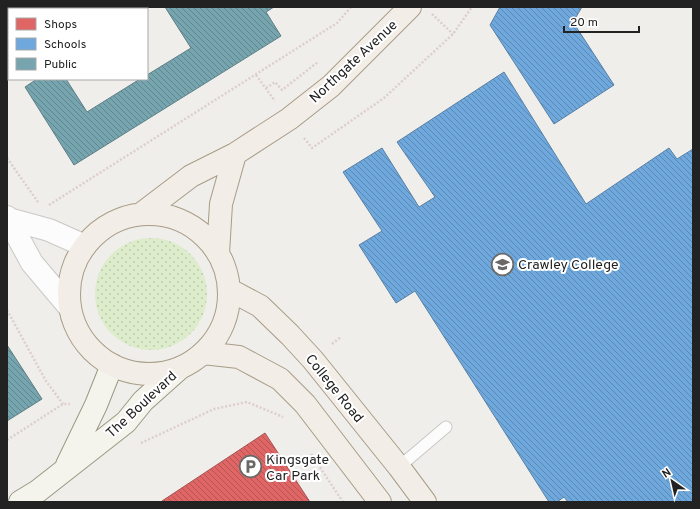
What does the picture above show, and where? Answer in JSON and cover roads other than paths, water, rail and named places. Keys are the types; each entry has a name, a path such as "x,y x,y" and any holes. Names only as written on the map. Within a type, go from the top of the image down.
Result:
{"main road":[{"name":"Northgate Avenue","path":"141,214 191,176 235,154 289,119 331,86 410,7"},
{"path":"218,252 221,204 235,154"},
{"path":"141,214 168,216 188,223 205,236 218,252 226,271 230,290 227,313 218,335 203,353 180,368 157,374 134,373 112,365 93,351 78,332 70,308 70,282 85,246 93,236 115,221 141,214"},
{"name":"College Road","path":"230,290 260,306 313,360 399,467 425,502"},
{"path":"203,353 239,357 280,379 305,404 380,502"}],"street":[{"path":"8,218 49,230 85,246"},
{"path":"8,218 32,263 70,308"},
{"name":"The Boulevard","path":"65,469 96,405 112,365"},
{"name":"The Boulevard","path":"20,502 38,491 126,422 143,401 180,368"}],"lane":[{"path":"399,467 446,427"}],"place":[{"name":"Crawley College","path":"503,264"},
{"name":"Kingsgate Car Park","path":"250,467"}]}
